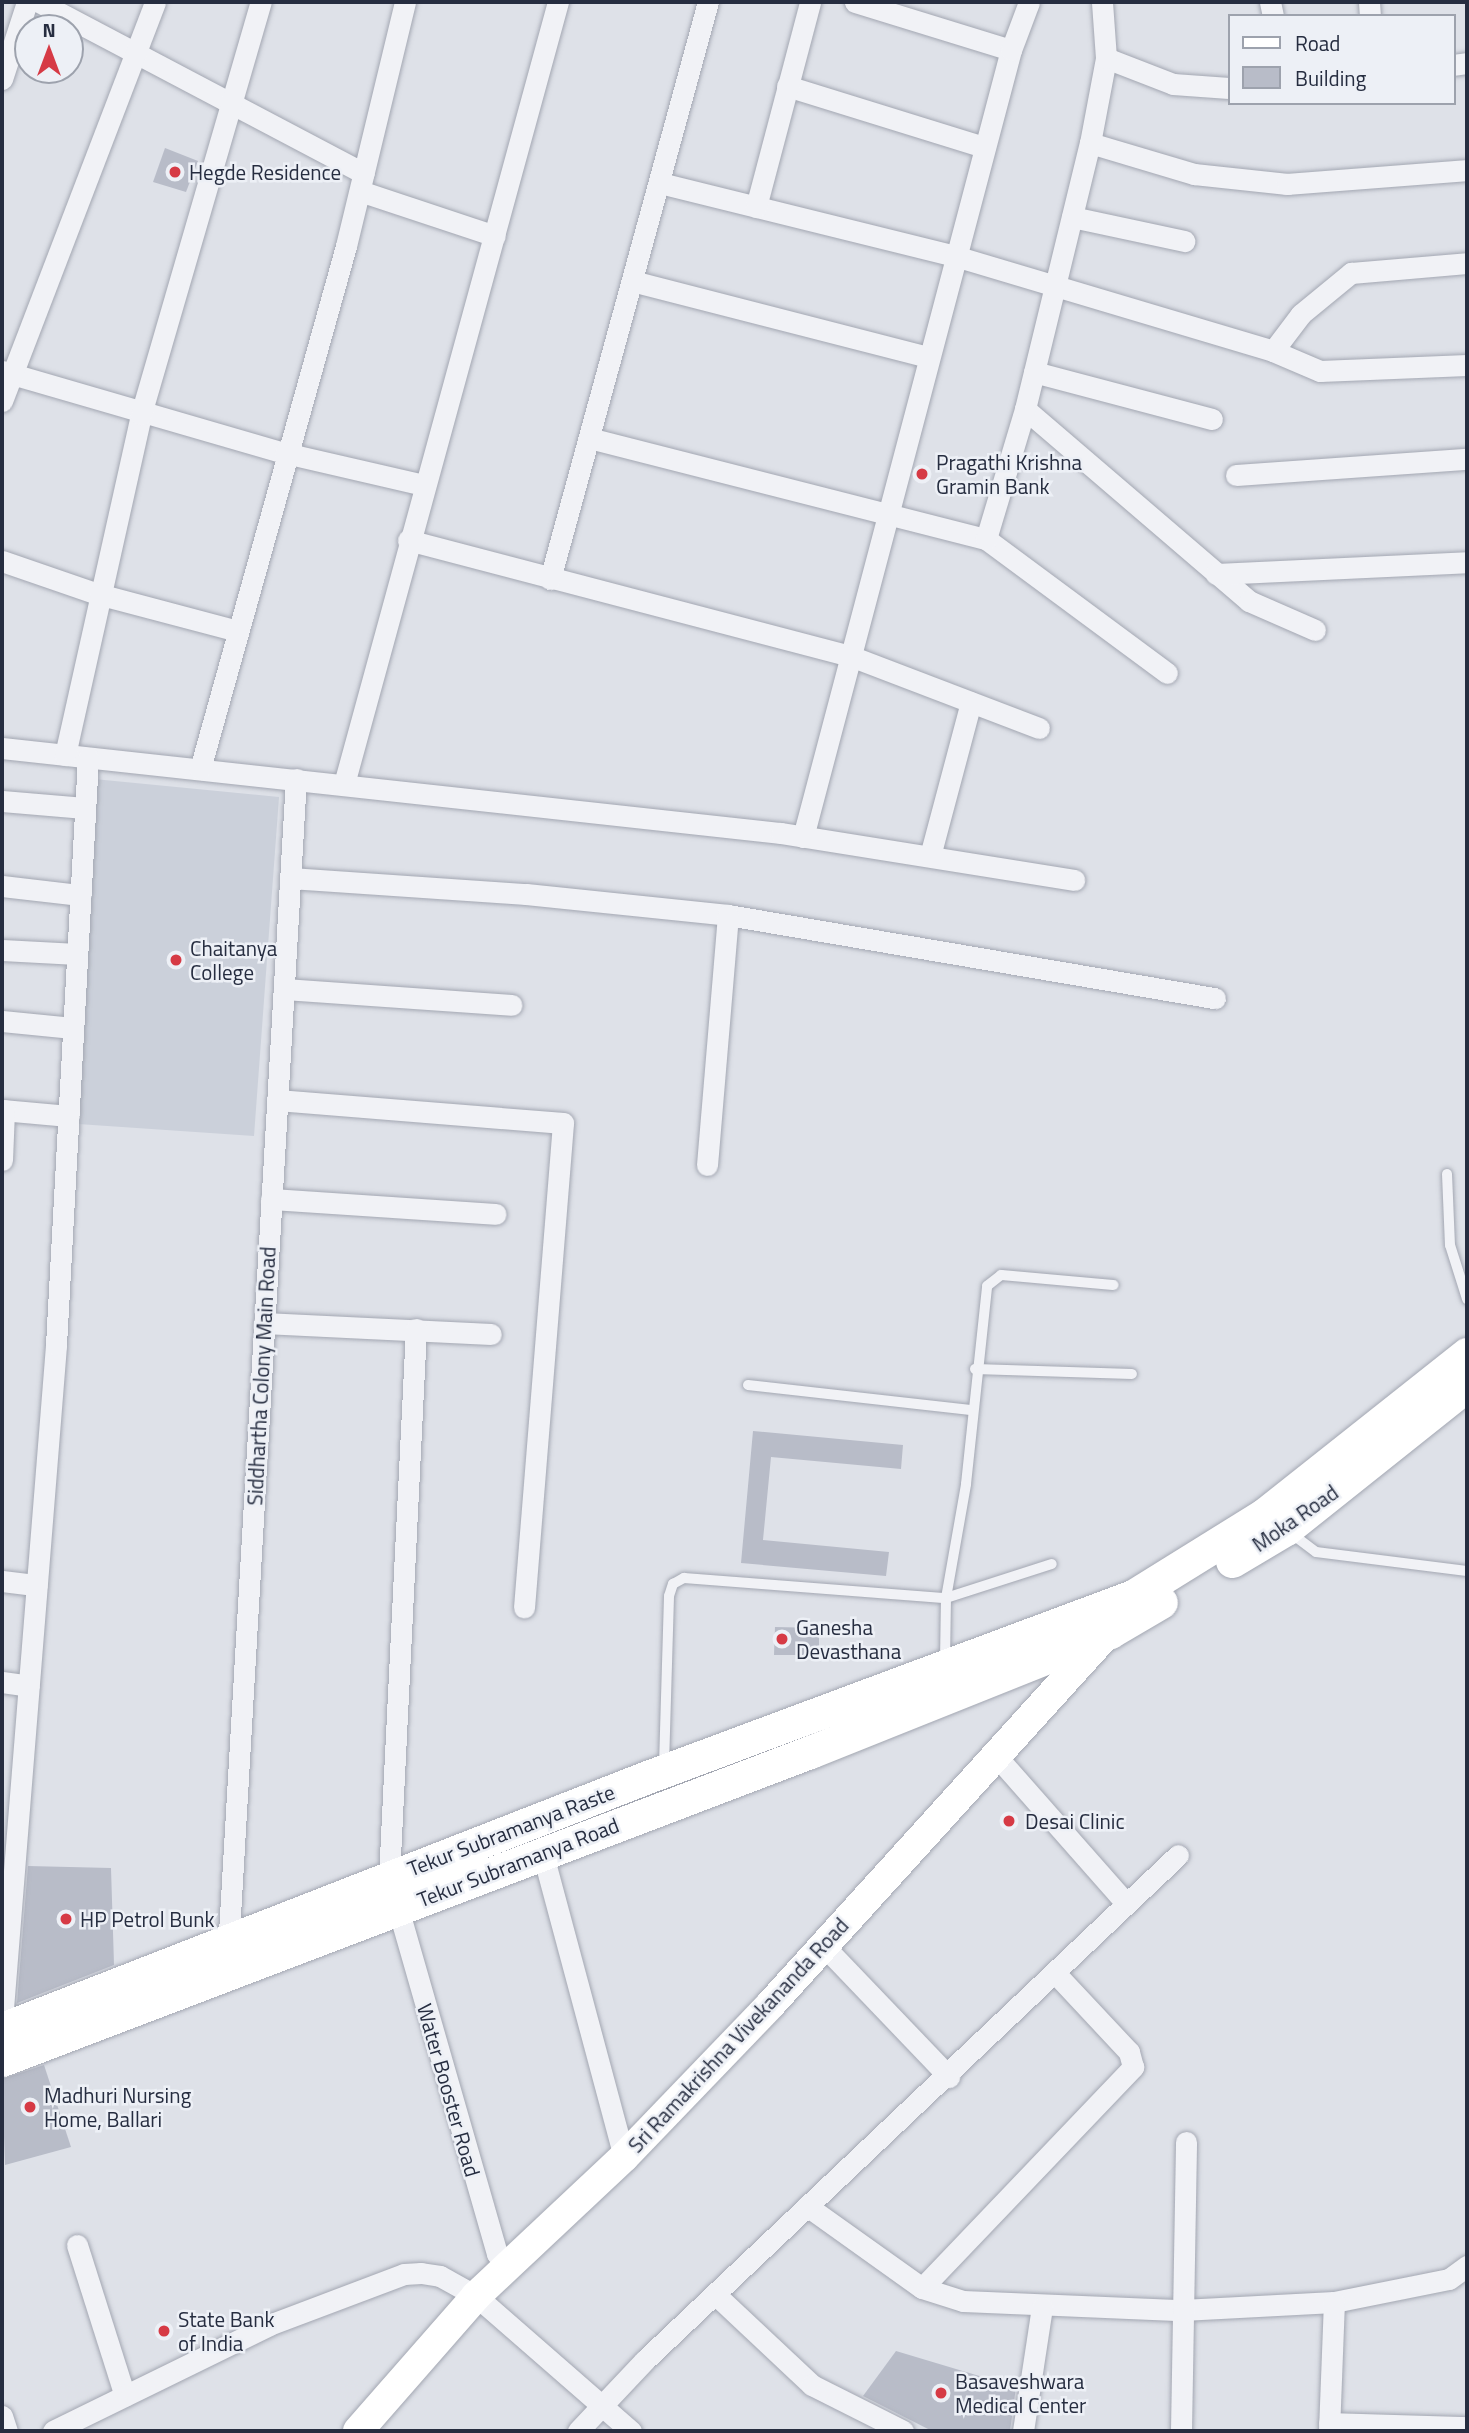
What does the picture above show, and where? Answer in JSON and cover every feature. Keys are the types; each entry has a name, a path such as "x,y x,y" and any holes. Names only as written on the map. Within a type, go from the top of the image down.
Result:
{"main road":[{"name":"Moka Road","path":"1028,1651 1110,1632 1286,1529 1462,1378"},
{"name":"Moka Road","path":"1028,1651 1133,1596 1265,1514 1462,1378"},
{"name":"Sri Ramakrishna Vivekananda Road","path":"358,2431 476,2297 624,2157 998,1758 1110,1632 1133,1596"},
{"name":"Tekur Subramanya Raste","path":"2,2029 228,1958 389,1877 945,1667 1028,1651"},
{"name":"Tekur Subramanya Road","path":"2,2060 228,1958 397,1909 1028,1651"}],"street":[{"path":"2,79 27,2"},
{"path":"38,2 233,104 362,182 495,236"},
{"path":"2,401 7,372 137,53 155,2"},
{"path":"65,755 98,594 141,414 261,2"},
{"path":"200,769 285,453 362,182 405,2"},
{"path":"344,784 408,540 495,236 558,2"},
{"path":"550,579 708,2"},
{"path":"756,207 810,2"},
{"path":"855,2 920,12 1010,50"},
{"path":"803,837 853,657 887,515 1010,50 1029,2"},
{"path":"986,539 1025,409 1090,143 1106,58 1102,2"},
{"path":"1106,58 1173,84 1228,88"},
{"path":"788,86 984,147"},
{"path":"1090,143 1194,174 1287,184 1467,170"},
{"path":"660,183 955,256 1273,351 1309,369 1336,373 1467,365"},
{"path":"1072,217 1184,241"},
{"path":"1273,351 1301,314 1351,273 1467,264"},
{"path":"632,281 928,357"},
{"path":"7,372 141,414 285,453 424,485"},
{"path":"1034,372 1212,419"},
{"path":"1025,409 1216,574 1272,615 1315,630"},
{"path":"589,438 986,539 1167,673"},
{"path":"1236,475 1467,459"},
{"path":"408,540 853,657 1038,727"},
{"path":"2,561 98,594 238,631"},
{"path":"1216,574 1467,562"},
{"path":"930,856 971,702"},
{"path":"2,748 803,837 1074,880"},
{"path":"2,2021 12,1762 29,1686 37,1585 69,1116 88,758"},
{"name":"Siddhartha Colony Main Road","path":"228,1958 296,779"},
{"path":"2,801 85,808"},
{"path":"290,878 728,915 1215,998"},
{"path":"2,886 80,895"},
{"path":"707,1165 728,915"},
{"path":"2,950 77,954"},
{"path":"284,989 511,1005"},
{"path":"2,1021 73,1028"},
{"path":"277,1100 563,1123 524,1607"},
{"path":"2,1160 3,1110 69,1116"},
{"path":"271,1199 496,1214"},
{"path":"264,1323 491,1334"},
{"name":"Water Booster Road","path":"416,1329 389,1877 497,2254 510,2265"},
{"path":"2,1581 37,1585"},
{"path":"2,1682 29,1686"},
{"path":"998,1758 1126,1903"},
{"path":"542,1851 624,2157"},
{"path":"578,2431 599,2405 807,2206 949,2077 1178,1855"},
{"path":"822,1944 949,2077"},
{"path":"922,2288 1133,2067 1129,2052 1055,1973"},
{"path":"1181,2431 1186,2141"},
{"path":"807,2206 922,2288 962,2301 1042,2307 1182,2310 1334,2302 1449,2279 1467,2266"},
{"path":"77,2245 125,2396"},
{"path":"53,2431 269,2325 404,2274 440,2276 476,2297 631,2431"},
{"path":"715,2294 812,2385 904,2431"},
{"path":"1334,2302 1329,2427 1467,2427"},
{"path":"1023,2431 1042,2307"},
{"path":"2,2416 7,2431"}],"lane":[{"path":"1447,1174 1450,1245 1467,1299"},
{"path":"945,1667 946,1598 966,1484 975,1369 987,1286 1001,1275 1114,1285"},
{"path":"975,1369 1132,1374"},
{"path":"748,1385 971,1410"},
{"path":"1286,1529 1316,1552 1467,1571"},
{"path":"664,1771 669,1596 673,1584 684,1577 946,1598 1052,1564"}],"shaded area":[{"name":"Chaitanya College","path":"94,779 279,797 254,1136 78,1124"}],"building":[{"name":"Hegde Residence","path":"165,148 198,161 186,192 153,182"},
{"path":"753,1431 903,1445 901,1469 771,1457 763,1540 889,1552 886,1576 741,1563"},
{"path":"775,1627 819,1628 819,1655 774,1655"},
{"name":"HP Petrol Bunk","path":"28,1866 111,1868 114,1965 17,2003"},
{"name":"Madhuri Nursing Home, Ballari","path":"44,2065 71,2147 5,2165 2,2079"},
{"name":"Basaveshwara Medical Center","path":"896,2351 1016,2387 1010,2431 932,2431 863,2396"}],"place":[{"name":"Hegde Residence","path":"175,172"},
{"name":"Pragathi Krishna Gramin Bank","path":"922,474"},
{"name":"Chaitanya College","path":"176,960"},
{"name":"Ganesha Devasthana","path":"782,1639"},
{"name":"Desai Clinic","path":"1009,1821"},
{"name":"HP Petrol Bunk","path":"66,1919"},
{"name":"Madhuri Nursing Home, Ballari","path":"30,2107"},
{"name":"State Bank of India","path":"164,2331"},
{"name":"Basaveshwara Medical Center","path":"941,2393"}]}
